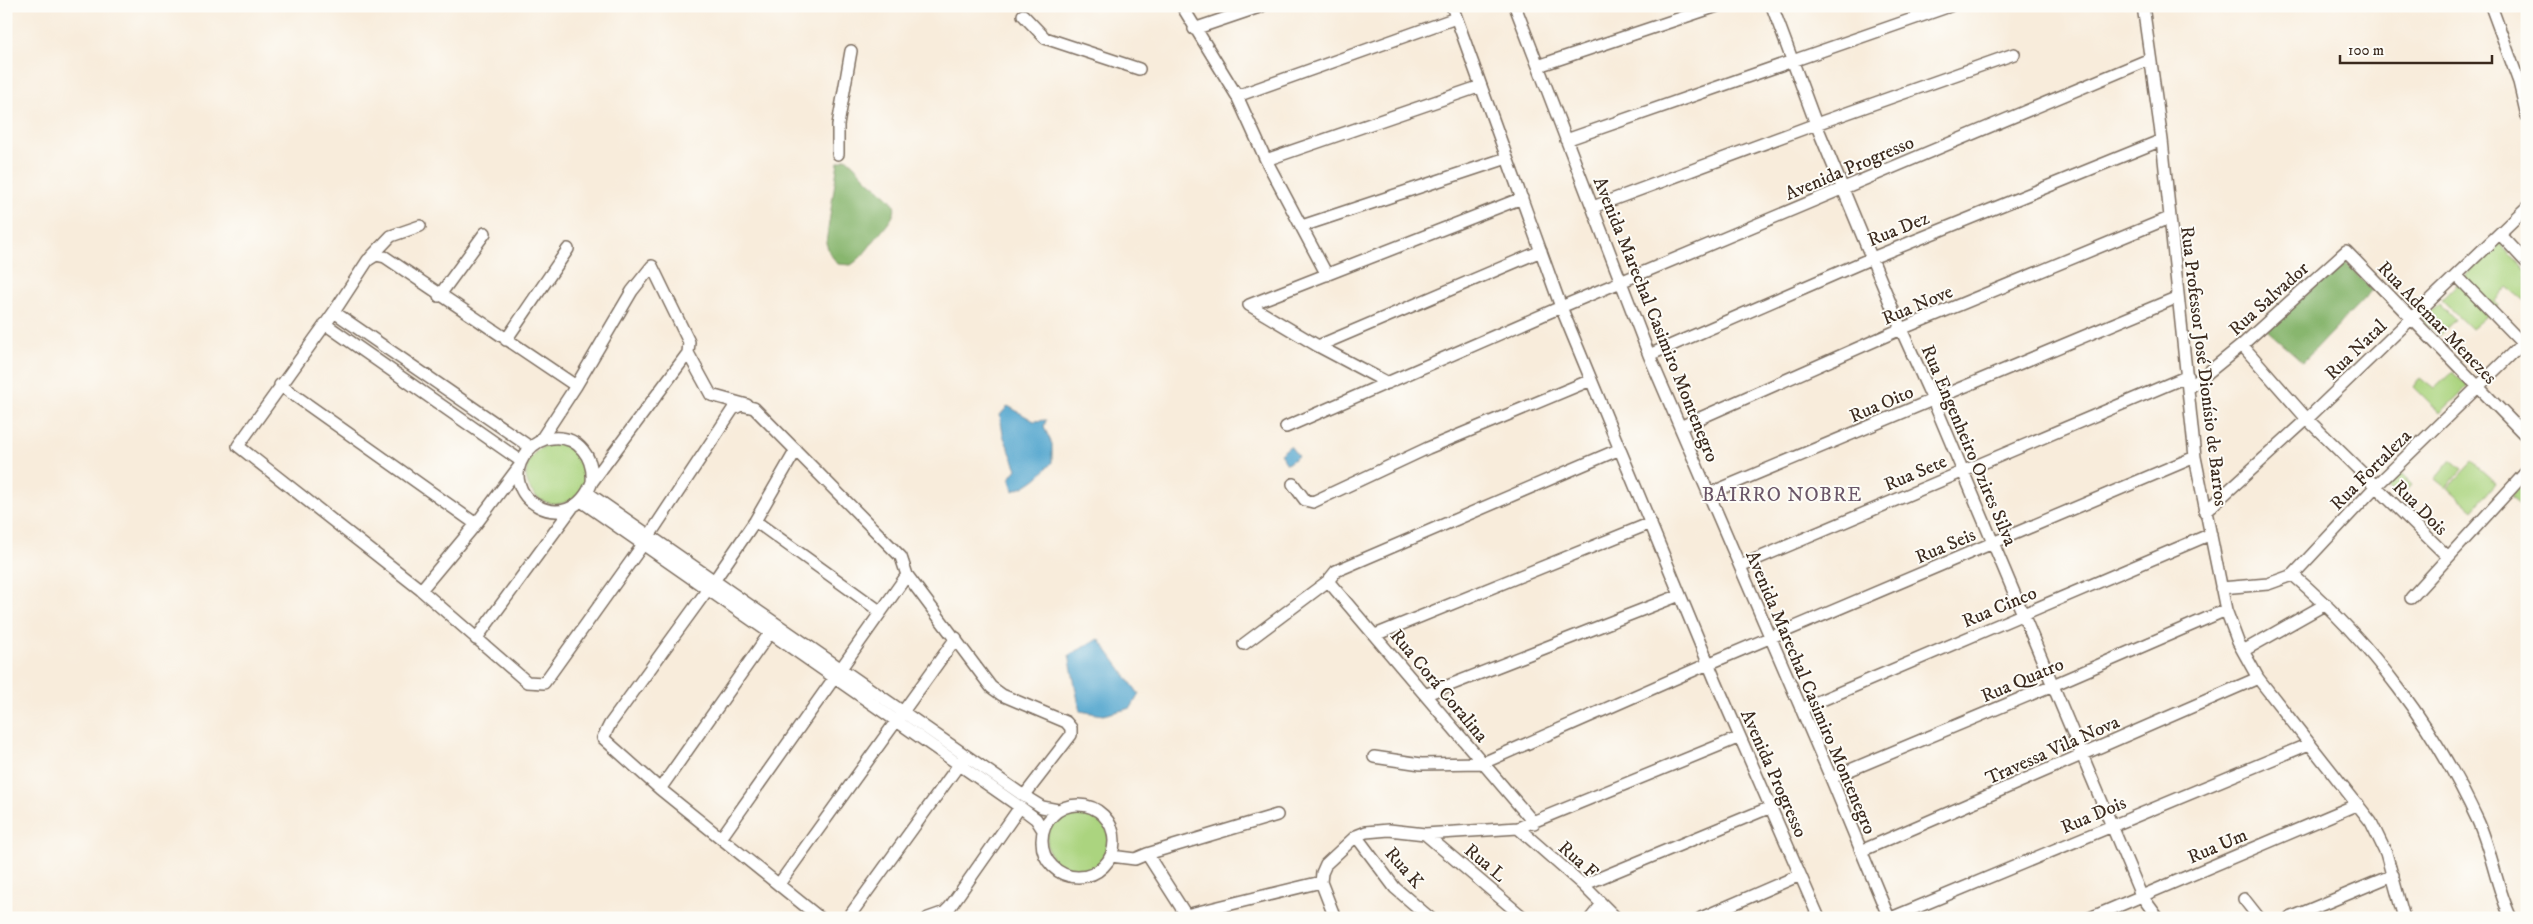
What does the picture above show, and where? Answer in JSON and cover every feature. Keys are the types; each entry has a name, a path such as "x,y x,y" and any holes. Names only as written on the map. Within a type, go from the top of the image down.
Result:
{"street":[{"path":"1182,6 1194,29 1237,96 1266,160 1327,275"},
{"path":"1194,29 1262,6"},
{"name":"Avenida Progresso","path":"1452,6 1561,307 1708,664 1819,918"},
{"name":"Avenida Marechal Casimiro Montenegro","path":"1515,6 1649,356 1890,918"},
{"path":"1538,66 1717,6"},
{"name":"Rua Engenheiro Ozires Silva","path":"1772,6 1790,60 1816,124 1901,329 1934,400 2022,615 2113,824 2141,895 2158,918"},
{"path":"1566,140 1790,60 1950,6"},
{"name":"Rua Professor José Dionísio de Barros","path":"2143,6 2162,140 2195,457 2226,610 2243,651 2258,678 2358,804 2380,838 2393,875 2404,918"},
{"path":"2491,6 2519,82 2527,116"},
{"path":"1023,15 1045,38 1140,69"},
{"path":"1237,96 1456,18"},
{"path":"838,154 838,125 851,51"},
{"path":"1593,207 1816,124 2014,54"},
{"name":"Avenida Progresso","path":"1286,427 1561,307 2150,59"},
{"path":"1266,160 1481,86"},
{"name":"Rua Dez","path":"1649,356 1872,258 2162,140"},
{"path":"1302,226 1507,158"},
{"path":"1388,383 1318,346 1249,305 1522,198"},
{"name":"Rua Natal","path":"2205,512 2307,419 2527,208"},
{"name":"Rua Nove","path":"1680,427 1901,329 2169,218"},
{"path":"420,226 391,236 371,257 238,446 421,590 527,682 544,682 646,540 733,409 741,405 748,405"},
{"path":"439,296 485,233"},
{"path":"2500,234 2527,262"},
{"path":"506,340 568,249"},
{"name":"Rua Ademar Menezes","path":"2346,251 2413,318 2477,388 2527,437"},
{"name":"Rua Salvador","path":"2189,388 2242,345 2346,251"},
{"path":"1318,346 1541,252"},
{"path":"371,257 376,255 385,257 439,296 576,386"},
{"path":"421,590 476,524 535,444 576,386 632,291 652,266 689,342 688,353 476,639"},
{"path":"2456,276 2524,341"},
{"name":"Rua Oito","path":"1708,494 2178,297"},
{"path":"334,312 535,444"},
{"path":"325,324 520,464"},
{"name":"Rua Fortaleza","path":"2221,588 2268,584 2293,575 2376,486 2524,341"},
{"name":"Rua Dois","path":"2242,345 2307,419 2447,556"},
{"path":"688,353 711,395 754,408 901,557 907,575 956,638 984,678 1002,695 1066,722 1071,728 1071,735 1022,802 950,907 945,912 928,918"},
{"name":"Rua Sete","path":"1740,566 2188,376"},
{"path":"1293,484 1305,500 1313,502 1428,448 1591,380"},
{"path":"280,384 476,524"},
{"path":"520,464 520,485 528,500 549,511 560,512 583,496 593,471 590,459 579,446 563,438 551,438 535,444"},
{"path":"1244,644 1328,581 1336,570 1620,449"},
{"path":"796,450 755,521 610,724 603,738 660,788 820,918"},
{"name":"Rua Seis","path":"1483,763 1708,664 2195,457"},
{"path":"2411,598 2447,556 2527,471"},
{"path":"583,496 1022,802 1043,830"},
{"path":"755,521 880,612"},
{"path":"1375,635 1651,523"},
{"name":"Rua Cinco","path":"1801,709 2211,534"},
{"path":"721,838 907,575"},
{"path":"2293,575 2326,604 2422,720 2438,743 2479,822 2500,892 2511,918"},
{"name":"Rua Corá Coralina","path":"1328,581 1427,694 1534,823"},
{"path":"1427,694 1680,595"},
{"path":"2243,651 2326,604"},
{"name":"Rua Quatro","path":"1831,778 2226,610"},
{"path":"660,788 773,628"},
{"path":"779,884 956,638"},
{"name":"Travessa Vila Nova","path":"1860,851 2258,678"},
{"path":"1335,918 1321,882 1326,864 1356,836 1366,832 1389,830 1425,834 1518,828 1740,737"},
{"name":"Rua Dois","path":"1890,918 2309,744"},
{"path":"1374,757 1421,764 1483,763"},
{"path":"848,918 963,760"},
{"path":"1022,802 1058,810"},
{"path":"1082,804 1095,808 1105,815 1112,826 1115,838 1111,856 1099,871 1087,876 1074,877 1062,873 1052,866 1045,855 1042,843 1043,830 1049,819 1058,810 1070,805 1082,804"},
{"name":"Rua Um","path":"2090,918 2358,804"},
{"path":"1583,885 1771,807"},
{"path":"1111,856 1135,859 1277,815"},
{"name":"Rua F","path":"1518,828 1583,885 1616,918"},
{"name":"Rua L","path":"1425,834 1524,918"},
{"name":"Rua K","path":"1356,836 1391,883 1430,918"},
{"path":"1147,854 1181,910 1186,915 1321,882"},
{"path":"1701,918 1800,875"},
{"path":"2290,918 2393,875"},
{"path":"2244,899 2259,918"},
{"path":"1591,918 1602,904"}],"green space":[{"path":"846,158 888,197 895,208 891,219 885,227 862,256 851,265 838,264 830,254 826,243 838,162"},
{"path":"2499,242 2527,271 2527,303 2507,287 2495,301 2498,306 2471,329 2441,300"},
{"path":"2344,261 2372,290 2303,362 2267,330"},
{"path":"2439,304 2455,320 2438,336 2422,320"},
{"path":"2452,372 2468,386 2440,413 2414,387 2420,378 2434,389"},
{"path":"550,444 562,444 573,449 581,457 586,468 584,486 573,499 562,504 550,504 539,499 531,491 526,480 526,468 531,457 539,449"},
{"path":"2451,460 2462,469 2446,488 2435,479"},
{"path":"2472,462 2496,483 2473,510 2448,488"},
{"path":"2399,472 2412,485 2399,499 2386,486"},
{"path":"2527,480 2527,513 2511,496"},
{"path":"1078,810 1090,812 1100,819 1107,829 1109,841 1107,853 1100,863 1090,870 1078,872 1066,870 1056,863 1049,853 1047,841 1049,829 1056,819 1066,812"}],"water":[{"path":"1008,406 1034,421 1046,420 1044,427 1052,444 1052,462 1048,467 1030,483 1013,491 1010,478 1017,469 1003,435 1000,415"},
{"path":"1290,446 1298,456 1287,464 1280,454"},
{"path":"1099,639 1139,694 1131,708 1103,715 1080,711 1069,655"}],"district":[{"name":"BAIRRO NOBRE","path":"1782,494"}]}
